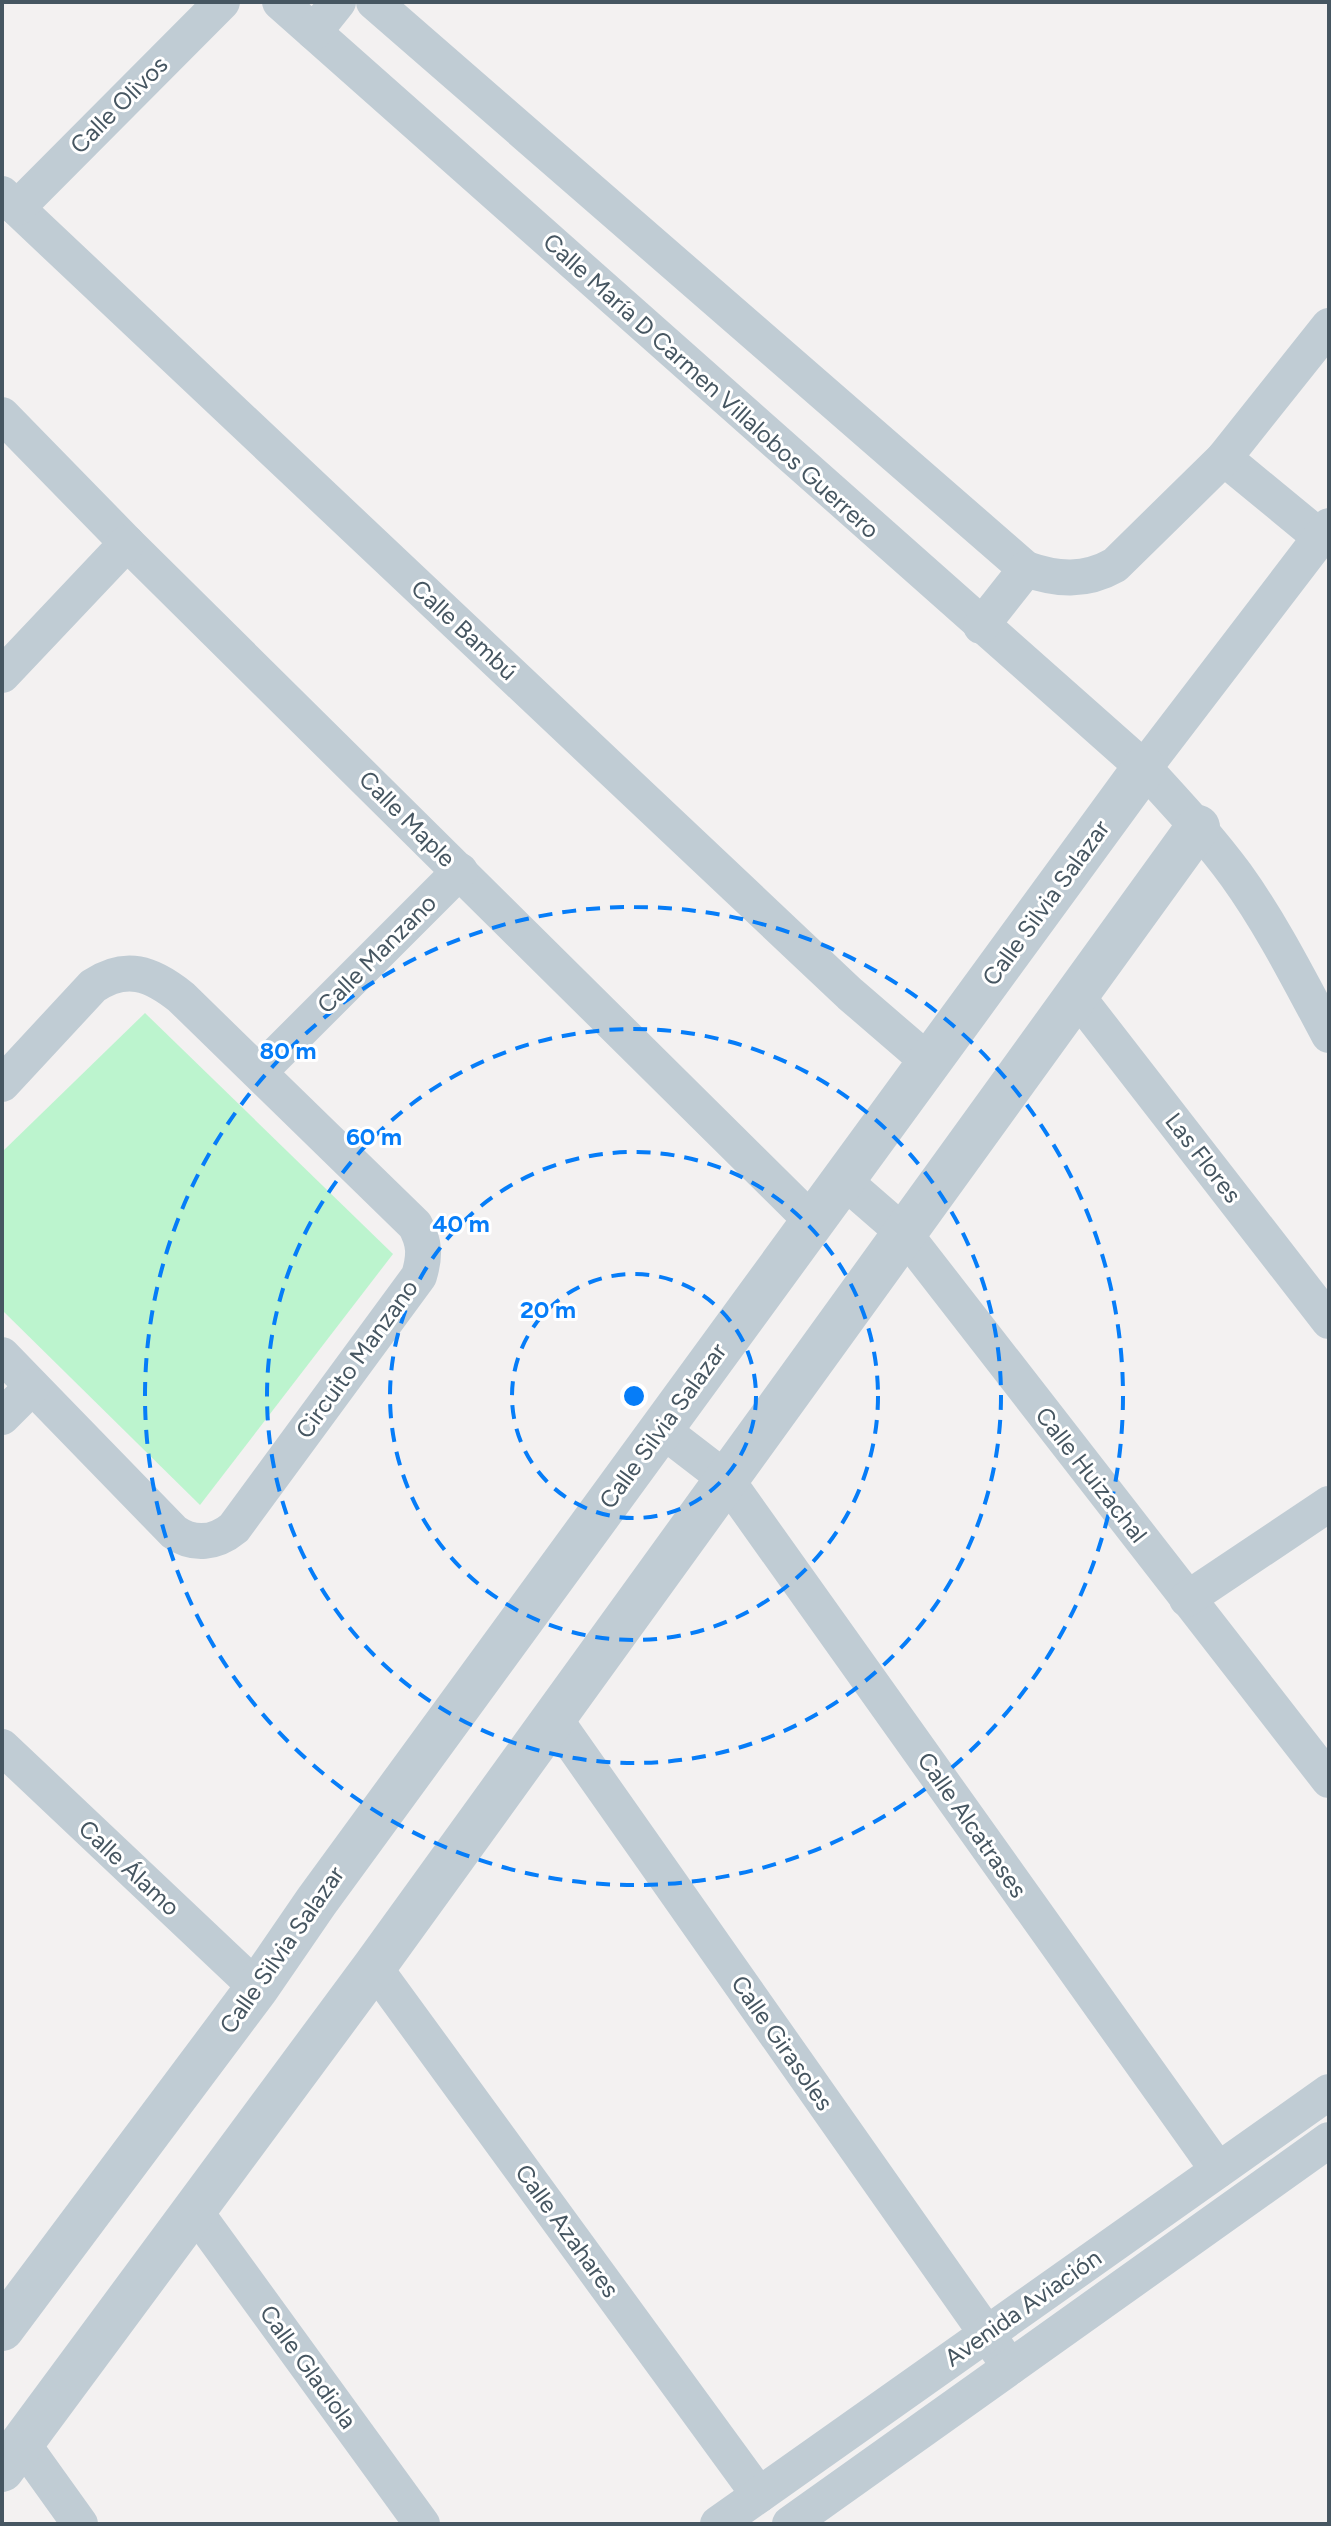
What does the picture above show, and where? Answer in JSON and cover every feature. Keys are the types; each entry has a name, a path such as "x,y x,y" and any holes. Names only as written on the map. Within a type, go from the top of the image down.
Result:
{"street":[{"name":"Calle Olivos","path":"9,201 222,2"},
{"name":"Calle María D Carmen Villalobos Guerrero","path":"280,2 1144,768 1198,827 1237,876 1275,934 1329,1035"},
{"path":"314,32 338,2"},
{"path":"374,2 1026,569 1064,579 1100,573 1115,565 1224,458 1329,326"},
{"name":"Calle Bambú","path":"9,201 839,983 929,1062"},
{"name":"Calle Maple","path":"2,415 127,543 813,1222"},
{"path":"1224,458 1324,532"},
{"name":"Calle Silvia Salazar","path":"2,2329 257,1988 316,1902 1144,768 1324,532"},
{"path":"2,675 127,543"},
{"path":"981,626 1026,569"},
{"path":"80,2524 12,2457 374,1967 1198,827"},
{"name":"Calle Manzano","path":"259,1072 460,871"},
{"name":"Circuito Manzano","path":"2,1084 93,986 121,973 137,974 170,988 259,1072 415,1225 423,1239 424,1251 419,1276 234,1528 211,1541 189,1540 174,1532 2,1355"},
{"name":"Las Flores","path":"1076,995 1329,1321"},
{"name":"Calle Huizachal","path":"843,1180 904,1233 1329,1780"},
{"path":"2,1417 32,1387"},
{"name":"Calle Alcatrases","path":"661,1429 726,1479 1218,2170"},
{"path":"1187,1599 1329,1504"},
{"name":"Calle Girasoles","path":"554,1718 1010,2367"},
{"name":"Calle Álamo","path":"2,1747 257,1988"},
{"name":"Calle Azahares","path":"374,1967 759,2495"},
{"name":"Avenida Aviación","path":"718,2524 1329,2092"},
{"name":"Avenida Aviación","path":"790,2524 1329,2140"},
{"name":"Calle Gladiola","path":"194,2210 422,2524"}],"green space":[{"path":"145,1013 393,1254 200,1505 2,1310 2,1152"}]}
